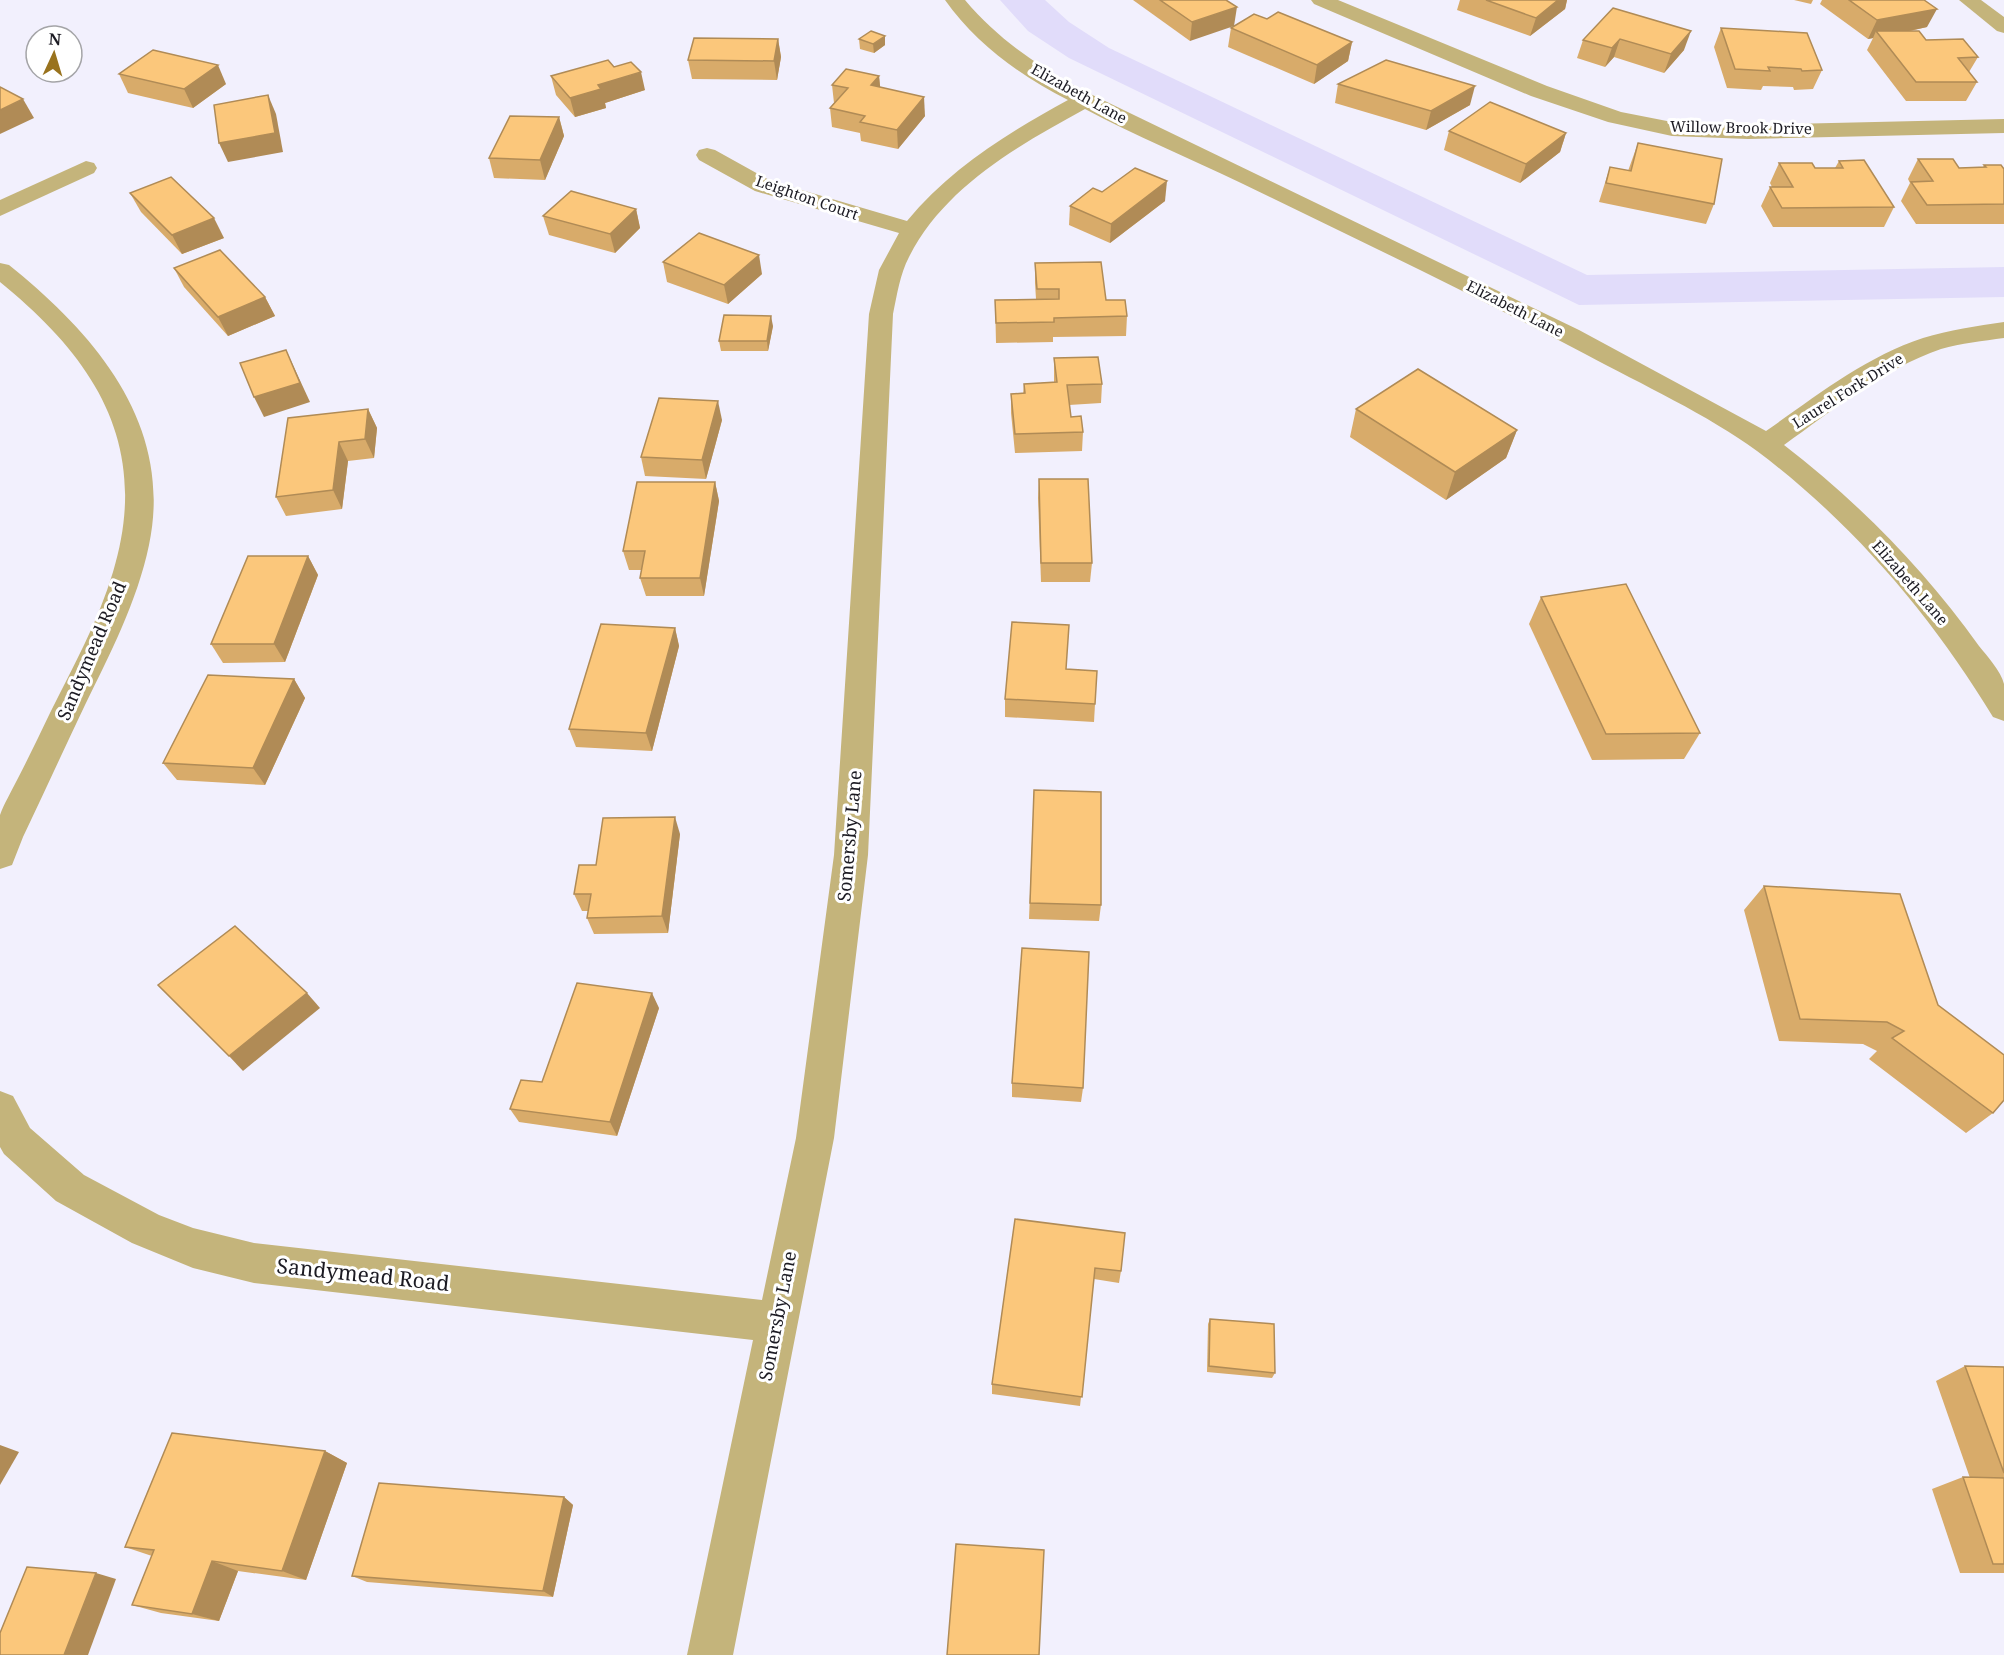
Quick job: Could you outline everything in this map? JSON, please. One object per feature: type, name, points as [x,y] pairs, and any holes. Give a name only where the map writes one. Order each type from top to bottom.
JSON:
[{"type":"street","name":"Elizabeth Lane","points":[[955,0],[975,25],[1006,52],[1085,100],[1498,300],[1637,371],[1766,444],[1826,492],[1902,570],[1965,649],[2004,709]]},
{"type":"street","name":"Willow Brook Drive","points":[[1321,0],[1539,91],[1616,117],[1672,129],[1748,132],[2004,126]]},
{"type":"street","points":[[1970,0],[2004,27]]},
{"type":"street","name":"Somersby Lane","points":[[710,1655],[815,1138],[851,855],[881,314],[888,282],[896,257],[912,230],[945,194],[988,159],[1035,127],[1085,100]]},
{"type":"street","name":"Leighton Court","points":[[707,155],[763,186],[912,230]]},
{"type":"street","points":[[0,208],[86,168]]},
{"type":"street","name":"Sandymead Road","points":[[0,270],[32,294],[62,322],[99,368],[114,392],[133,439],[140,488],[130,559],[117,602],[6,837],[0,855]]},
{"type":"street","name":"Laurel Fork Drive","points":[[1766,444],[1895,360],[1924,347],[1963,336],[2004,330]]},
{"type":"street","name":"Sandymead Road","points":[[6,1134],[70,1188],[146,1229],[193,1248],[254,1263],[777,1322]]},
{"type":"shaded area","points":[[1000,0],[1045,0],[1069,22],[1109,48],[1587,275],[2004,267],[2004,297],[1579,305],[1069,58],[1028,31]]},
{"type":"building","points":[[1160,0],[1226,0],[1237,7],[1192,22]]},
{"type":"building","points":[[1486,0],[1558,0],[1536,18]]},
{"type":"building","points":[[1849,0],[1924,0],[1937,9],[1877,20]]},
{"type":"building","points":[[1613,8],[1691,31],[1671,54],[1620,39],[1612,48],[1583,40]]},
{"type":"building","points":[[1278,12],[1352,42],[1317,65],[1231,28],[1254,14],[1267,19]]},
{"type":"building","points":[[1721,28],[1807,33],[1822,70],[1802,71],[1801,69],[1768,67],[1770,71],[1735,69]]},
{"type":"building","points":[[871,31],[885,36],[873,44],[859,39]]},
{"type":"building","points":[[1876,31],[1919,31],[1926,40],[1963,39],[1978,57],[1958,58],[1977,82],[1916,82]]},
{"type":"building","points":[[694,38],[778,39],[774,61],[688,60]]},
{"type":"building","points":[[153,50],[218,65],[184,89],[119,74]]},
{"type":"building","points":[[608,60],[614,67],[631,62],[641,72],[598,85],[601,89],[570,98],[551,76]]},
{"type":"building","points":[[1386,60],[1475,86],[1431,111],[1338,84]]},
{"type":"building","points":[[846,69],[879,76],[871,85],[924,97],[897,130],[860,122],[865,116],[830,108],[848,88],[832,85]]},
{"type":"building","points":[[0,87],[23,99],[0,110]]},
{"type":"building","points":[[268,95],[275,133],[219,143],[214,105]]},
{"type":"building","points":[[1490,102],[1566,133],[1526,164],[1449,131]]},
{"type":"building","points":[[510,116],[559,117],[540,160],[489,158]]},
{"type":"building","points":[[1638,143],[1722,159],[1714,204],[1606,183],[1610,167],[1631,171]]},
{"type":"building","points":[[1918,159],[1953,159],[1959,168],[2001,165],[2004,169],[2004,204],[1927,205],[1911,182],[1933,181]]},
{"type":"building","points":[[1864,160],[1894,207],[1782,208],[1770,187],[1793,187],[1779,163],[1812,163],[1815,168],[1843,168],[1839,161]]},
{"type":"building","points":[[1135,168],[1167,181],[1111,224],[1070,206],[1093,188],[1102,192]]},
{"type":"building","points":[[171,177],[214,218],[172,235],[130,193]]},
{"type":"building","points":[[571,191],[636,209],[610,234],[543,216]]},
{"type":"building","points":[[699,233],[759,255],[724,285],[663,262]]},
{"type":"building","points":[[220,250],[265,297],[218,317],[174,268]]},
{"type":"building","points":[[1101,262],[1106,300],[1125,300],[1127,316],[1054,318],[1054,322],[996,323],[995,300],[1059,299],[1059,289],[1037,289],[1035,263]]},
{"type":"building","points":[[724,315],[771,316],[767,341],[719,341]]},
{"type":"building","points":[[286,350],[300,383],[254,397],[240,363]]},
{"type":"building","points":[[1098,357],[1102,384],[1067,385],[1071,417],[1081,416],[1083,432],[1015,434],[1011,394],[1025,393],[1024,384],[1057,382],[1054,358]]},
{"type":"building","points":[[1418,369],[1517,430],[1455,472],[1356,409]]},
{"type":"building","points":[[659,398],[718,401],[702,460],[641,457]]},
{"type":"building","points":[[368,409],[365,439],[339,442],[333,490],[276,497],[288,418]]},
{"type":"building","points":[[1039,479],[1088,479],[1092,563],[1041,563]]},
{"type":"building","points":[[637,482],[715,482],[700,578],[640,578],[645,551],[623,551]]},
{"type":"building","points":[[248,556],[308,556],[274,644],[211,644]]},
{"type":"building","points":[[1626,584],[1700,733],[1606,734],[1541,597]]},
{"type":"building","points":[[1012,622],[1069,625],[1066,669],[1097,671],[1095,704],[1005,699]]},
{"type":"building","points":[[601,624],[675,628],[646,733],[569,729]]},
{"type":"building","points":[[208,675],[294,679],[253,768],[163,763]]},
{"type":"building","points":[[1034,790],[1101,792],[1101,905],[1030,903]]},
{"type":"building","points":[[675,817],[662,916],[587,918],[591,894],[574,894],[579,865],[596,865],[603,818]]},
{"type":"building","points":[[1764,886],[1900,894],[1938,1005],[2004,1055],[2004,1100],[1993,1113],[1892,1038],[1904,1031],[1887,1022],[1800,1019]]},
{"type":"building","points":[[235,926],[307,993],[229,1056],[158,985]]},
{"type":"building","points":[[1022,948],[1089,952],[1083,1088],[1012,1083]]},
{"type":"building","points":[[577,983],[652,993],[610,1122],[510,1109],[521,1080],[542,1082]]},
{"type":"building","points":[[1015,1219],[1125,1233],[1121,1271],[1095,1268],[1082,1397],[992,1384]]},
{"type":"building","points":[[1210,1319],[1274,1324],[1275,1373],[1209,1366]]},
{"type":"building","points":[[1965,1366],[2004,1367],[2004,1473]]},
{"type":"building","points":[[172,1433],[325,1451],[282,1571],[212,1561],[192,1614],[132,1605],[154,1550],[125,1547]]},
{"type":"building","points":[[1963,1477],[2004,1478],[2004,1564],[1993,1564]]},
{"type":"building","points":[[379,1483],[564,1497],[543,1591],[352,1576]]},
{"type":"building","points":[[956,1544],[1044,1550],[1039,1655],[947,1655]]},
{"type":"building","points":[[27,1567],[96,1573],[64,1655],[0,1655],[0,1633]]}]
